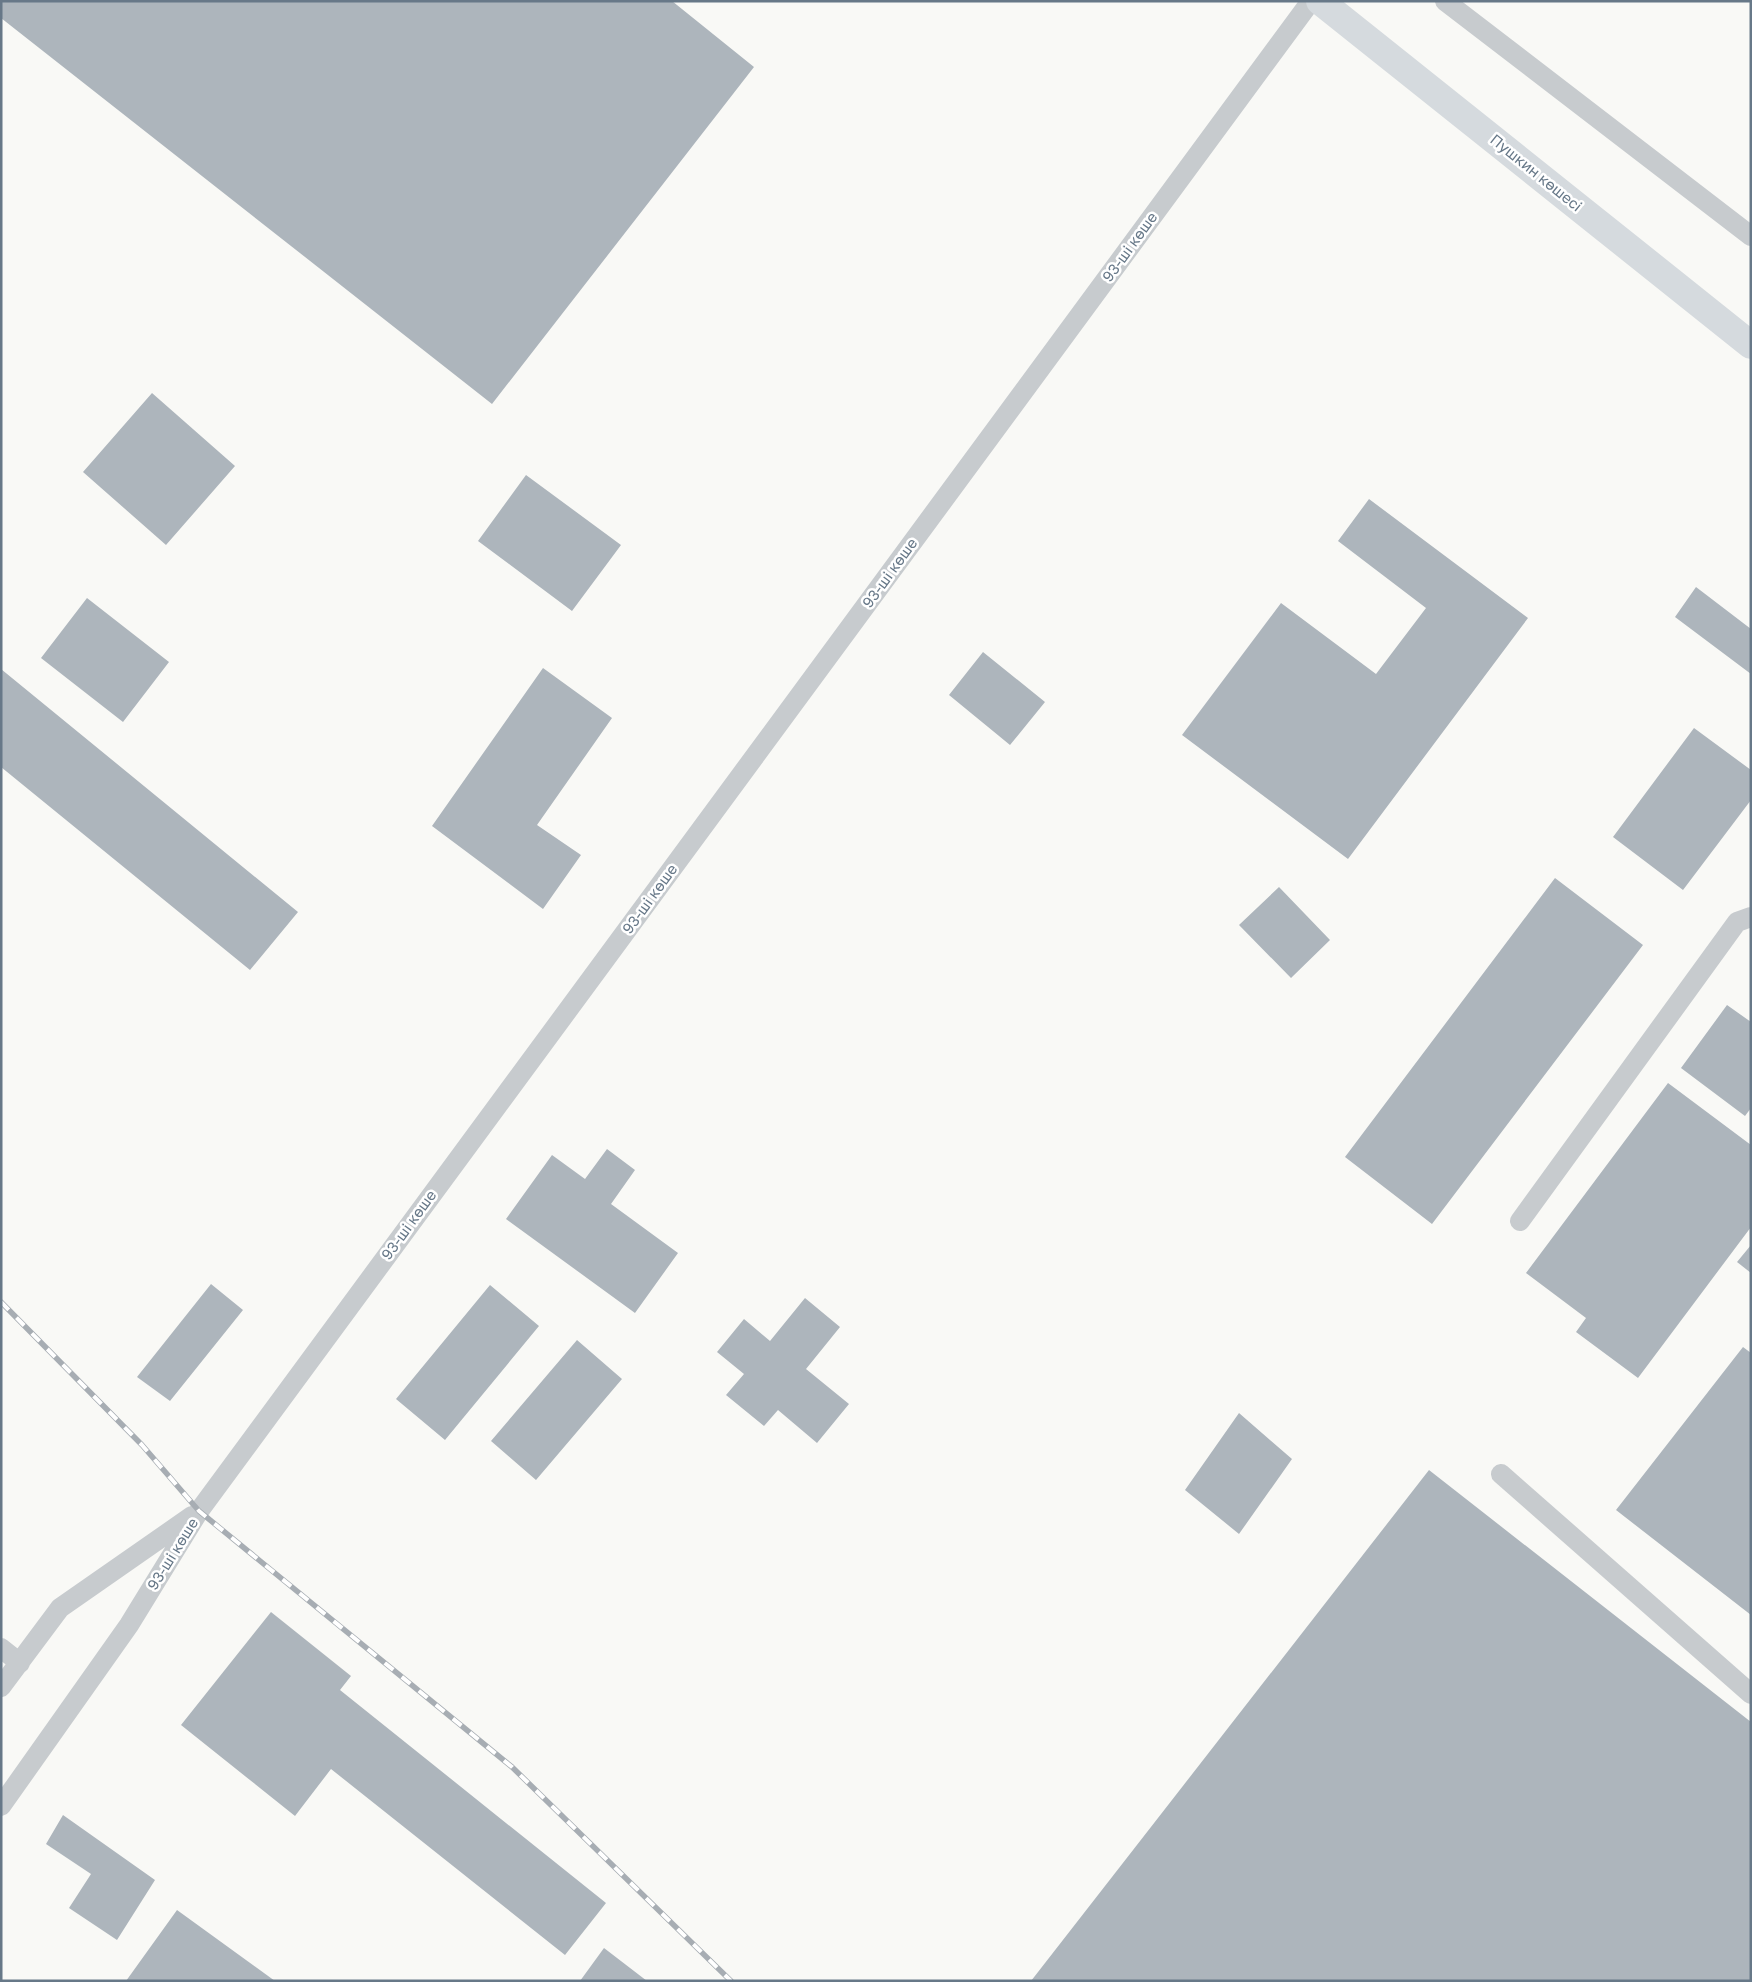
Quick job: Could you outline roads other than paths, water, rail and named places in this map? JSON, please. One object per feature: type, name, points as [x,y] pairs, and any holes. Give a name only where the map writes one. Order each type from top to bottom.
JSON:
[{"type":"main road","name":"Пушкин көшесі","points":[[1320,1],[1751,345]]},
{"type":"lane","name":"93-ші көше","points":[[1,1806],[129,1625],[199,1511],[1311,1]]},
{"type":"lane","points":[[1445,1],[1751,236]]},
{"type":"lane","points":[[1520,1221],[1737,922],[1751,917]]},
{"type":"lane","points":[[1501,1474],[1751,1694]]},
{"type":"lane","points":[[1,1687],[60,1608],[199,1511]]},
{"type":"lane","points":[[1,1648],[20,1663]]},
{"type":"railway","points":[[1,1302],[142,1445],[199,1511],[512,1767],[731,1981]]}]
